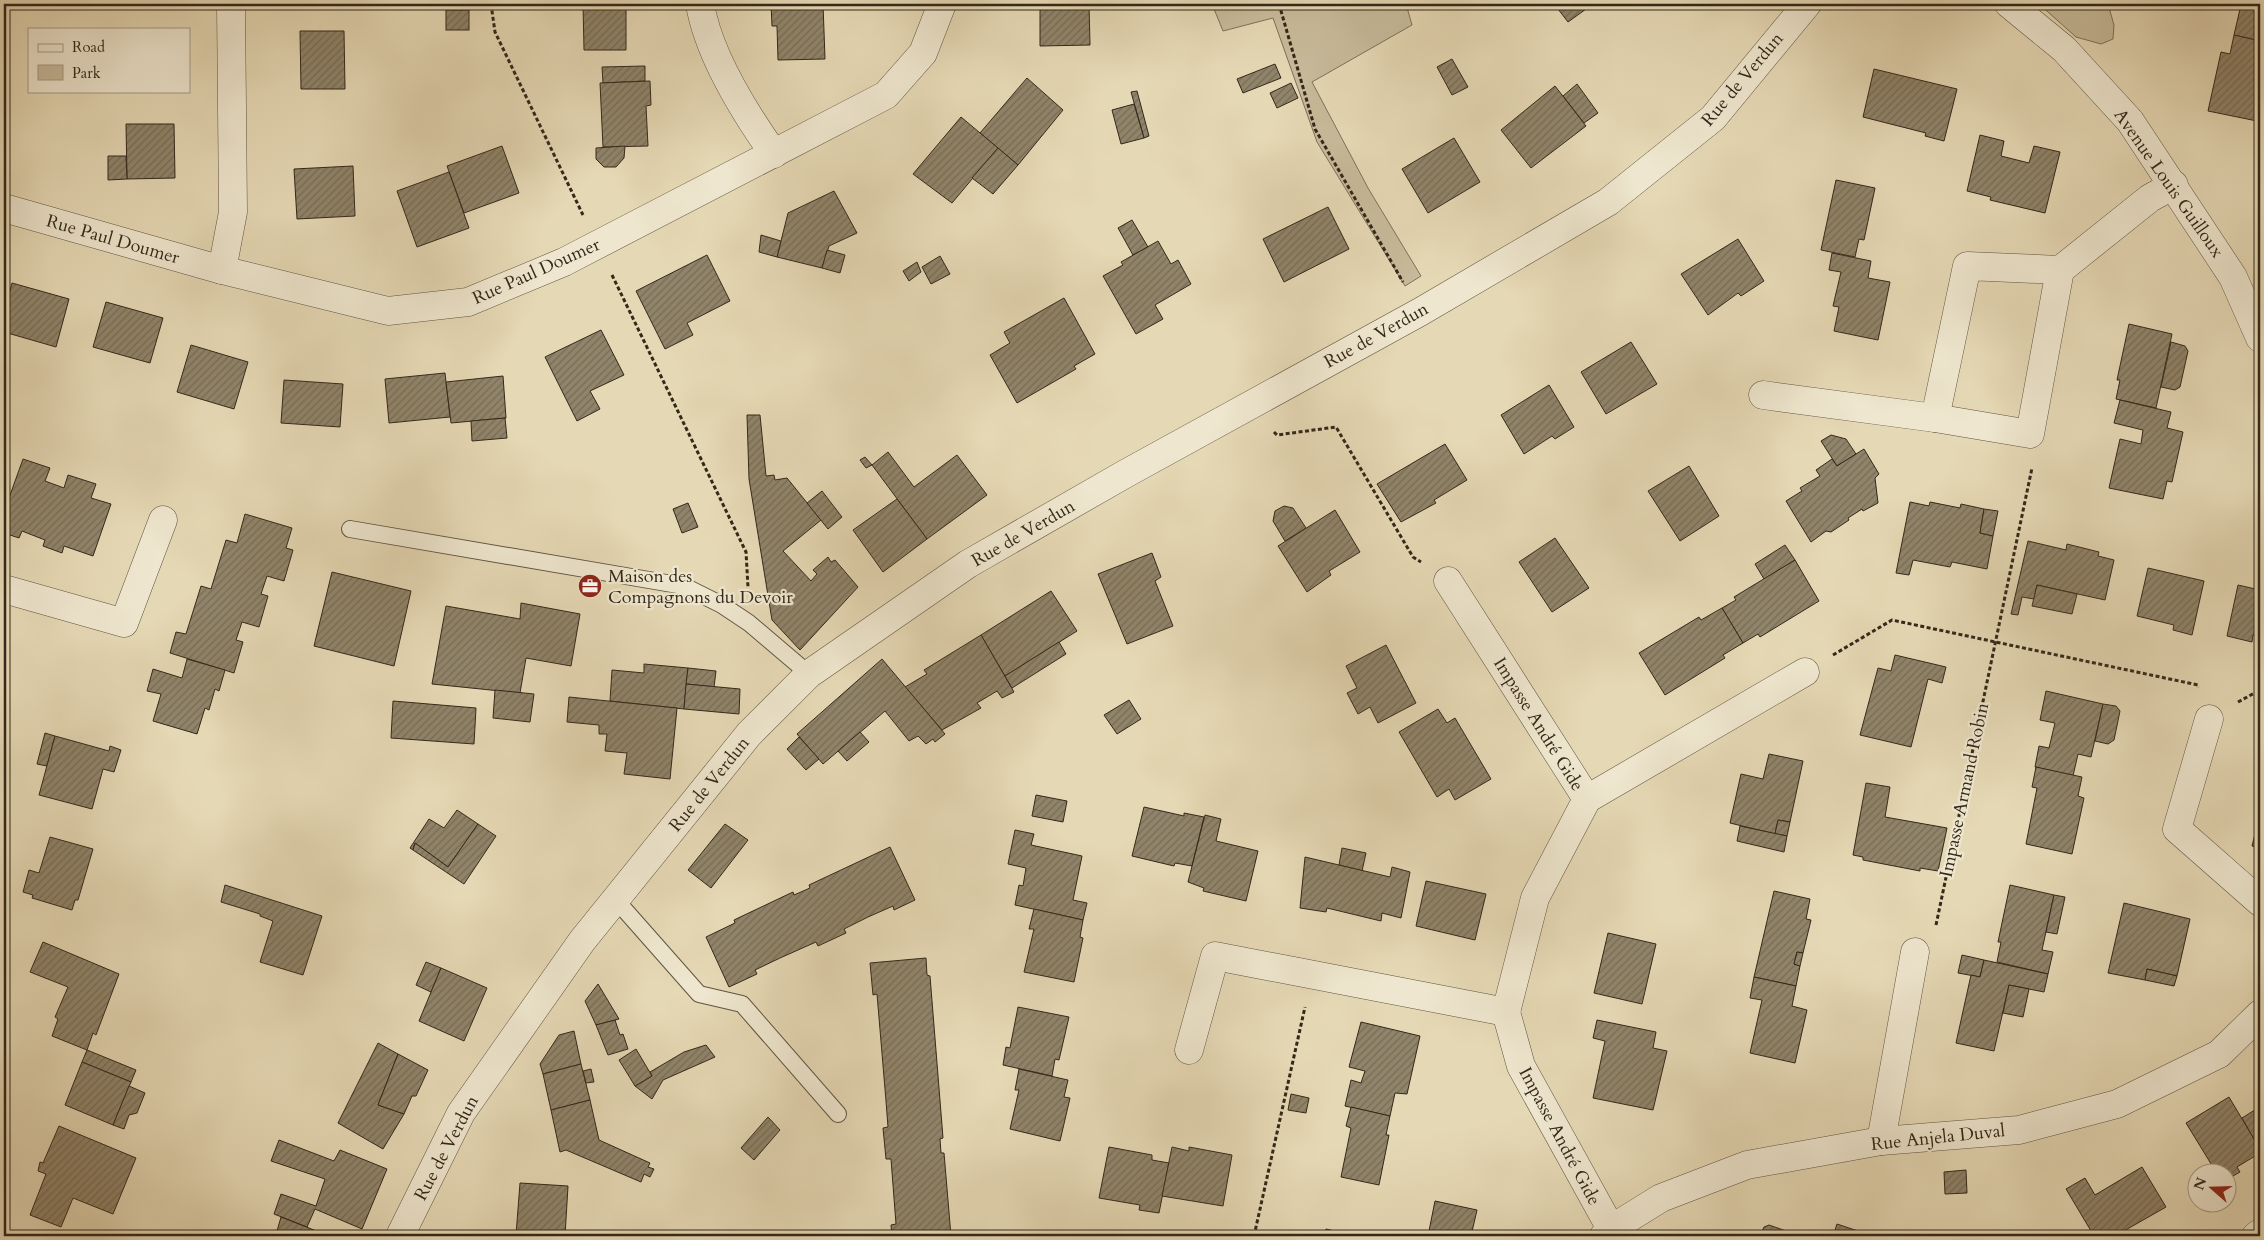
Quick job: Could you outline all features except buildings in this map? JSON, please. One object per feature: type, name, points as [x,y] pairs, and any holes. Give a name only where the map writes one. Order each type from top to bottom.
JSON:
[{"type":"street","points":[[222,270],[233,212],[231,4]]},
{"type":"street","points":[[700,4],[704,26],[746,114],[774,154]]},
{"type":"street","name":"Rue Paul Doumer","points":[[4,208],[222,270],[388,311],[468,302],[564,262],[886,95],[923,53],[942,4]]},
{"type":"street","name":"Rue de Verdun","points":[[400,1236],[461,1113],[582,941],[750,734],[810,674],[968,564],[1246,406],[1420,312],[1608,202],[1713,118],[1807,4]]},
{"type":"street","name":"Avenue Louis Guilloux","points":[[2009,4],[2064,49],[2130,121],[2233,277],[2260,338]]},
{"type":"street","points":[[1763,395],[1935,418],[2030,434],[2060,270],[2150,198],[2174,185]]},
{"type":"street","points":[[1935,418],[1967,266],[2060,270]]},
{"type":"street","points":[[4,589],[124,623],[163,520]]},
{"type":"street","name":"Impasse André Gide","points":[[1448,581],[1587,799],[1535,898],[1506,1012],[1521,1066],[1610,1234]]},
{"type":"street","points":[[1587,799],[1805,672]]},
{"type":"street","points":[[2209,719],[2177,829],[2260,902]]},
{"type":"street","points":[[1881,1141],[1915,952]]},
{"type":"street","points":[[1188,1050],[1215,956],[1506,1012]]},
{"type":"street","name":"Rue Anjela Duval","points":[[1610,1234],[1661,1198],[1747,1164],[1881,1141],[2019,1130],[2117,1104],[2219,1054],[2260,1014]]},
{"type":"street","points":[[2256,1236],[2260,1233]]},
{"type":"lane","points":[[350,529],[684,586],[722,605],[749,623],[810,674]]},
{"type":"lane","points":[[616,900],[699,994],[742,1004],[838,1114]]},
{"type":"path","points":[[491,4],[495,32],[746,552],[749,623]]},
{"type":"path","points":[[1279,4],[1315,130],[1420,312]]},
{"type":"path","points":[[1246,406],[1277,434],[1336,427],[1413,557],[1448,581]]},
{"type":"path","name":"Impasse Armand Robin","points":[[1915,952],[1935,931],[2035,452],[2030,434]]},
{"type":"path","points":[[1805,672],[1892,620],[2198,685],[2209,719]]},
{"type":"path","points":[[1254,1236],[1312,975]]},
{"type":"green space","points":[[1212,4],[1406,4],[1412,25],[1312,82],[1368,188],[1421,276],[1405,286],[1317,142],[1273,18],[1223,31]]},
{"type":"green space","points":[[2039,4],[2108,4],[2114,25],[2113,39],[2101,44],[2076,37]]},
{"type":"place","name":"Maison des Compagnons du Devoir","points":[[590,586]]}]
